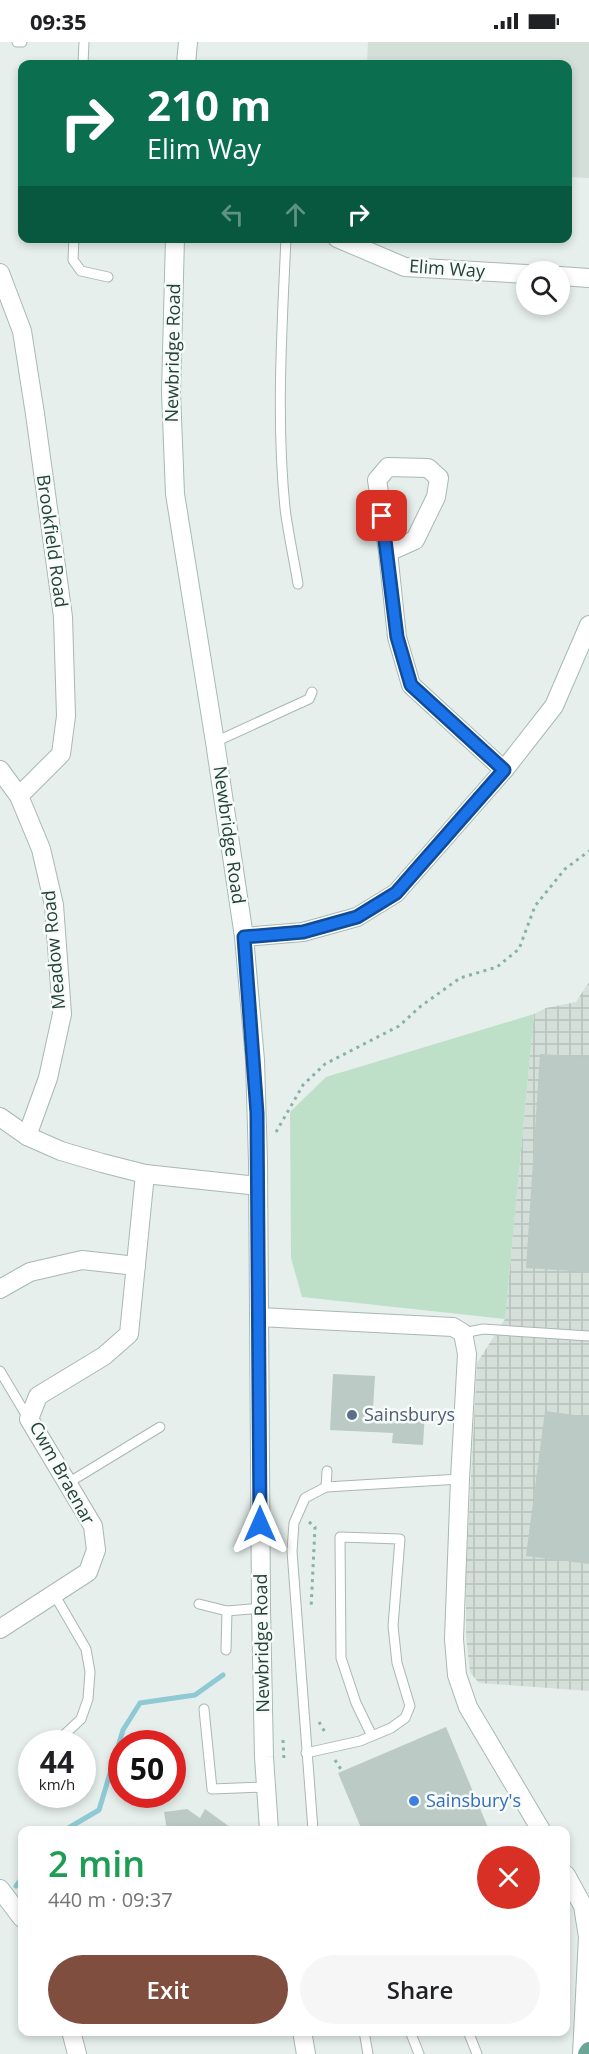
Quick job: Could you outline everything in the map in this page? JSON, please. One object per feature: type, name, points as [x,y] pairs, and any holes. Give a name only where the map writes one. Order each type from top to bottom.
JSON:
[{"type":"street","points":[[186,60],[188,42]]},
{"type":"street","name":"Newbridge Road","points":[[175,243],[171,392],[175,494],[244,937],[255,1060],[261,1608],[269,1826]]},
{"type":"street","name":"Elim Way","points":[[349,243],[405,267],[516,273]]},
{"type":"street","name":"Brookfield Road","points":[[0,273],[22,331],[63,617],[66,705],[61,754],[19,796]]},
{"type":"street","points":[[570,277],[589,278]]},
{"type":"street","points":[[388,552],[415,540],[432,506],[436,497],[438,478],[428,468],[388,467],[377,480],[388,552],[397,637],[411,685],[504,770]]},
{"type":"street","points":[[244,937],[303,932],[357,917],[396,893],[504,770],[554,706],[589,625]]},
{"type":"street","name":"Meadow Road","points":[[0,770],[19,796],[41,849],[54,905],[62,1014],[48,1078],[27,1136]]},
{"type":"street","points":[[0,1117],[27,1136],[61,1151],[146,1174],[258,1186]]},
{"type":"street","name":"Cwm Braenar","points":[[0,1629],[88,1572],[96,1550],[93,1526],[29,1419],[38,1396],[104,1356],[129,1334],[146,1174]]},
{"type":"street","points":[[0,1289],[30,1272],[82,1260],[136,1266]]},
{"type":"street","points":[[259,1317],[453,1328],[464,1333],[467,1354],[454,1639],[457,1675],[468,1707],[539,1826]]},
{"type":"street","points":[[570,1882],[583,1906],[588,1937],[582,2054]]},
{"type":"street","points":[[0,1889],[18,1913]]},
{"type":"street","points":[[72,2036],[77,2054]]},
{"type":"street","points":[[303,2036],[306,2054]]},
{"type":"lane","points":[[17,42],[22,42]]},
{"type":"lane","points":[[83,60],[84,42]]},
{"type":"lane","points":[[74,243],[73,260],[81,271],[108,277]]},
{"type":"lane","points":[[286,243],[280,387],[283,479],[285,509],[298,584]]},
{"type":"lane","points":[[215,742],[309,699],[312,692]]},
{"type":"lane","points":[[464,1333],[483,1329],[589,1336]]},
{"type":"lane","points":[[0,1371],[29,1419]]},
{"type":"lane","points":[[68,1483],[160,1427]]},
{"type":"lane","points":[[326,1487],[327,1471]]},
{"type":"lane","points":[[313,1826],[292,1551],[294,1522],[305,1498],[326,1487],[460,1479]]},
{"type":"lane","points":[[306,1753],[360,1741],[392,1728],[405,1718],[410,1706],[397,1663],[393,1626],[400,1539],[340,1537],[341,1658],[356,1703],[372,1736]]},
{"type":"lane","points":[[54,1594],[86,1649],[90,1672],[88,1699],[81,1719],[69,1730]]},
{"type":"lane","points":[[199,1604],[227,1611],[261,1608]]},
{"type":"lane","points":[[226,1650],[227,1611]]},
{"type":"lane","points":[[204,1709],[212,1789],[266,1787]]},
{"type":"lane","points":[[364,2036],[368,2054]]},
{"type":"lane","points":[[412,2036],[419,2054]]},
{"type":"lane","points":[[470,2036],[477,2054]]},
{"type":"path","points":[[283,1120],[303,1085],[325,1064],[399,1026],[421,1006],[460,978],[497,967],[519,949],[535,906],[565,868],[589,851]]},
{"type":"path","points":[[299,1512],[315,1527],[311,1609]]},
{"type":"path","points":[[315,1715],[325,1731],[328,1748],[342,1771]]},
{"type":"shaded area","points":[[368,42],[589,42],[589,178],[572,177],[572,60],[367,60]]},
{"type":"shaded area","points":[[589,982],[589,1691],[479,1683],[470,1672],[466,1637],[466,1573],[477,1363],[505,1319],[534,1014],[546,1008],[576,1002]]},
{"type":"green space","points":[[534,1014],[505,1319],[302,1297],[291,1258],[290,1112],[326,1077]]},
{"type":"building","points":[[540,1054],[589,1057],[589,1272],[526,1268]]},
{"type":"building","name":"Sainsburys","points":[[333,1374],[375,1376],[373,1409],[425,1412],[423,1445],[392,1443],[393,1433],[330,1430]]},
{"type":"building","points":[[545,1411],[589,1417],[589,1564],[526,1556]]},
{"type":"building","name":"Sainsbury's","points":[[446,1727],[487,1826],[360,1826],[338,1773]]},
{"type":"building","points":[[187,1809],[200,1818],[205,1809],[228,1826],[166,1826],[164,1812]]},
{"type":"waterway","points":[[72,1826],[99,1810],[123,1730],[140,1703],[195,1695],[223,1675]]},
{"type":"place","name":"Sainsburys","points":[[352,1415]]},
{"type":"place","name":"Sainsbury's","points":[[414,1801]]},
{"type":"route","points":[[260,1524],[257,1113],[255,1060],[244,937],[303,932],[357,917],[396,893],[504,770],[411,685],[397,637],[382,516]]}]
